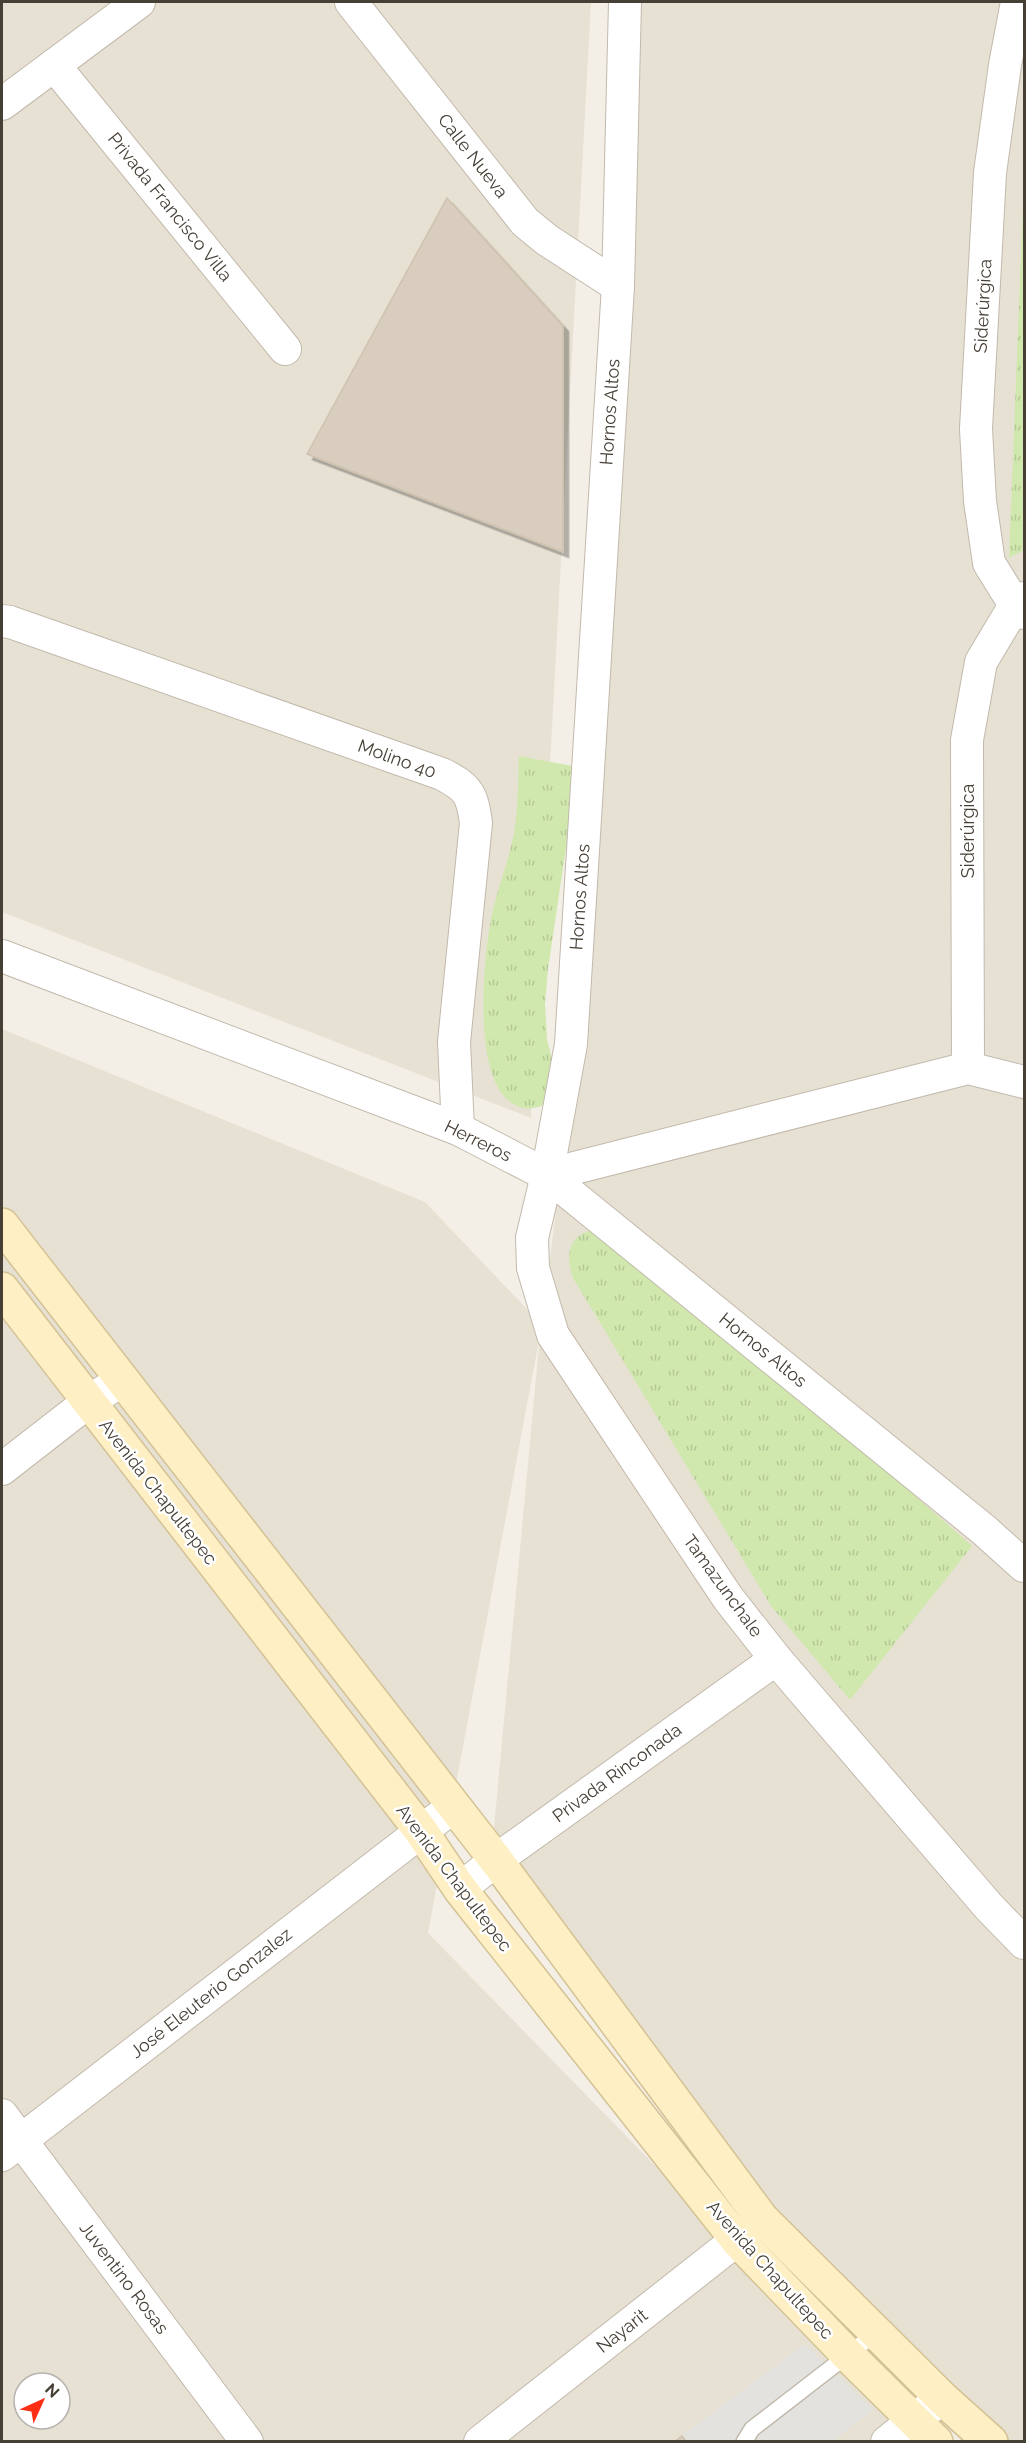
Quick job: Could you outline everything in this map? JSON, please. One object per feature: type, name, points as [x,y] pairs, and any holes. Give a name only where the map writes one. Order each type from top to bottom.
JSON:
[{"type":"main road","points":[[2,1225],[496,1860],[762,2219],[942,2398],[992,2442]]},
{"type":"main road","name":"Avenida Chapultepec","points":[[2,1289],[421,1831],[460,1889],[738,2241],[925,2432]]},
{"type":"street","points":[[2,104],[140,2]]},
{"type":"street","name":"Calle Nueva","points":[[351,2],[525,222],[547,240],[618,286]]},
{"type":"street","name":"Hornos Altos","points":[[625,2],[618,286],[571,1044],[547,1175],[975,1523],[1024,1566]]},
{"type":"street","name":"Siderúrgica","points":[[968,1068],[967,740],[981,662],[1021,605],[989,563],[980,501],[976,429],[990,173],[1005,65],[1017,2]]},
{"type":"street","name":"Privada Francisco Villa","points":[[54,65],[285,349]]},
{"type":"street","name":"Molino 40","points":[[2,621],[55,637],[442,774],[459,783],[472,799],[476,823],[454,1042],[458,1129]]},
{"type":"street","name":"Herreros","points":[[2,956],[458,1129],[547,1175]]},
{"type":"street","points":[[547,1175],[968,1068],[1024,1082]]},
{"type":"street","name":"Tamazunchale","points":[[547,1175],[532,1238],[533,1268],[553,1335],[728,1598],[776,1659],[989,1907],[1024,1943]]},
{"type":"street","points":[[2,1469],[88,1402],[122,1380]]},
{"type":"street","name":"Privada Rinconada","points":[[460,1889],[496,1860],[776,1659]]},
{"type":"street","name":"José Eleuterio Gonzalez","points":[[11,2148],[454,1806]]},
{"type":"street","name":"Juventino Rosas","points":[[2,2115],[11,2148],[247,2442]]},
{"type":"street","name":"Nayarit","points":[[480,2442],[738,2241],[762,2219]]},
{"type":"street","points":[[887,2442],[925,2432],[942,2398]]},
{"type":"lane","points":[[744,2442],[752,2429],[876,2333]]},
{"type":"shaded area","points":[[2,2],[591,2],[531,1118],[2,912]]},
{"type":"shaded area","points":[[637,2],[1024,2],[1024,2441],[962,2441],[813,2309],[493,1838],[540,1335],[428,1933],[924,2441],[2,2441],[2,1029],[425,1202],[542,1325],[596,880]]},
{"type":"shaded area","points":[[805,2344],[873,2410],[833,2441],[687,2442],[682,2436]]},
{"type":"green space","points":[[1024,178],[1024,550],[1009,558]]},
{"type":"green space","points":[[519,756],[578,767],[548,969],[545,1004],[547,1039],[556,1075],[551,1100],[536,1108],[514,1105],[498,1087],[490,1066],[485,1042],[485,961],[493,908],[514,834]]},
{"type":"green space","points":[[593,1230],[630,1245],[972,1546],[850,1700],[771,1606],[573,1278],[569,1262],[571,1248],[578,1237]]},
{"type":"building","points":[[447,198],[563,326],[563,552],[307,454]]},
{"type":"building","points":[[682,2436],[687,2442],[674,2442]]}]
